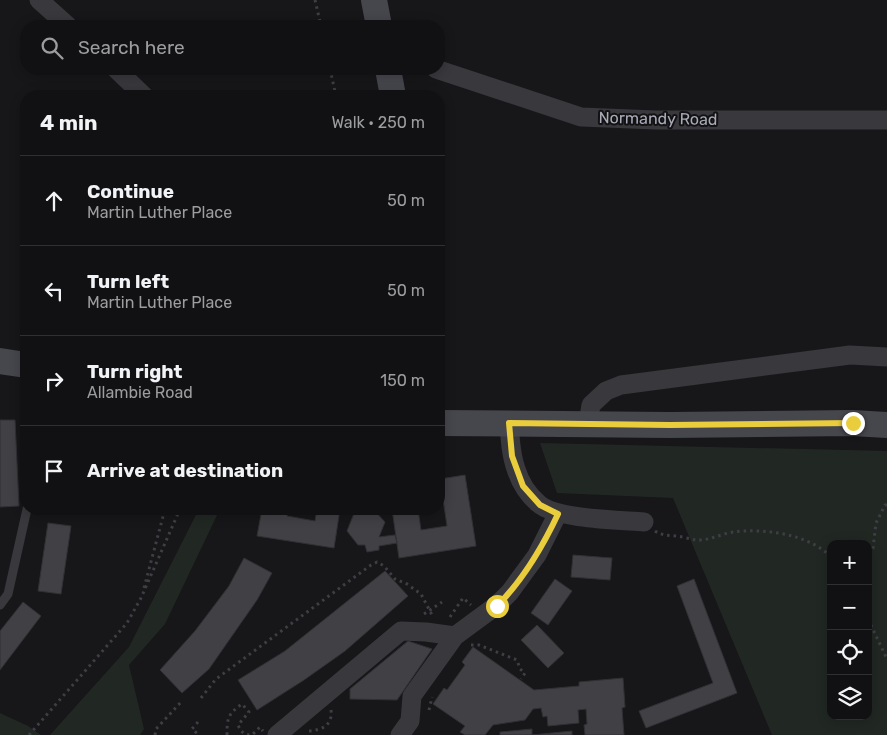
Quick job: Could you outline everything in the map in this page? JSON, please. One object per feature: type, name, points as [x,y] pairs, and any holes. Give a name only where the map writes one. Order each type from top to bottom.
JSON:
[{"type":"main road","points":[[374,0],[379,20]]},
{"type":"main road","points":[[389,75],[392,90]]},
{"type":"main road","points":[[0,361],[20,364]]},
{"type":"main road","points":[[445,423],[670,425],[853,423],[887,425]]},
{"type":"street","points":[[39,0],[61,20]]},
{"type":"street","name":"Normandy Road","points":[[445,72],[581,117],[656,120],[887,120]]},
{"type":"street","points":[[122,75],[138,90]]},
{"type":"street","points":[[588,423],[590,405],[606,391],[621,385],[850,355],[887,357]]},
{"type":"street","points":[[509,423],[512,456],[523,486],[540,505],[558,514],[644,522]]},
{"type":"street","points":[[400,735],[410,721],[412,696],[457,634],[483,616],[510,592],[523,576],[537,555],[558,514]]},
{"type":"street","points":[[277,735],[401,631],[457,634]]},
{"type":"lane","points":[[0,605],[8,594],[26,515]]},
{"type":"path","points":[[315,0],[320,20]]},
{"type":"path","points":[[331,75],[335,90]]},
{"type":"path","points":[[872,549],[876,523],[885,505],[887,505]]},
{"type":"path","points":[[141,598],[163,515]]},
{"type":"path","points":[[29,735],[127,623],[141,598],[177,515]]},
{"type":"path","points":[[644,522],[660,535],[697,540],[735,532],[771,533],[799,537],[827,553]]},
{"type":"path","points":[[201,698],[216,679],[377,562],[384,566],[395,579],[407,584],[421,594],[431,614],[437,619]]},
{"type":"path","points":[[483,616],[463,598],[457,634],[517,660],[520,669],[525,673],[521,678]]},
{"type":"path","points":[[872,627],[887,659]]},
{"type":"path","points":[[427,718],[432,695]]},
{"type":"path","points":[[155,735],[156,729],[182,701]]},
{"type":"path","points":[[227,735],[227,721],[232,711],[242,704],[249,712],[238,725],[242,732],[252,735],[260,727],[266,735]]},
{"type":"path","points":[[198,722],[192,729],[199,735]]},
{"type":"shaded area","points":[[540,443],[887,451],[887,735],[772,735],[673,498],[557,493]]},
{"type":"shaded area","points":[[196,515],[217,515],[165,624],[129,665],[144,729],[140,735],[50,735],[129,647]]},
{"type":"shaded area","points":[[0,713],[28,726],[41,735],[0,735]]},
{"type":"building","points":[[0,420],[15,420],[19,506],[0,507]]},
{"type":"building","points":[[465,475],[476,546],[399,558],[393,515],[419,515],[421,530],[447,526],[445,478]]},
{"type":"building","points":[[261,515],[287,515],[315,521],[316,515],[339,515],[334,548],[257,536]]},
{"type":"building","points":[[353,515],[379,515],[385,522],[379,537],[395,535],[397,543],[379,546],[379,550],[367,552],[365,545],[358,545],[347,531]]},
{"type":"building","points":[[48,523],[71,526],[61,594],[38,591]]},
{"type":"building","points":[[573,555],[612,558],[610,580],[571,577]]},
{"type":"building","points":[[244,558],[272,573],[257,600],[209,669],[182,693],[160,670],[195,631],[229,586]]},
{"type":"building","points":[[385,571],[408,596],[345,651],[257,710],[238,680],[285,651]]},
{"type":"building","points":[[555,579],[572,591],[548,625],[531,613]]},
{"type":"building","points":[[694,579],[737,693],[646,728],[639,711],[713,683],[677,586]]},
{"type":"building","points":[[23,602],[41,616],[0,670],[0,631]]},
{"type":"building","points":[[537,625],[564,653],[548,668],[521,640]]},
{"type":"building","points":[[408,641],[432,649],[397,700],[350,699],[350,689]]},
{"type":"building","points":[[473,647],[534,690],[579,686],[579,682],[623,678],[625,707],[622,708],[624,735],[585,735],[584,725],[587,724],[586,709],[578,710],[579,723],[548,726],[547,716],[543,717],[541,708],[533,709],[525,720],[493,725],[485,735],[465,735],[460,732],[465,726],[433,704],[444,688],[447,690],[465,665],[462,662]]},
{"type":"building","points":[[532,729],[532,735],[500,735],[500,732]]},
{"type":"building","points":[[572,731],[572,735],[532,735]]},
{"type":"route","points":[[497,606],[523,576],[537,555],[558,514],[540,505],[523,486],[512,456],[509,423],[670,425],[853,423]]}]
